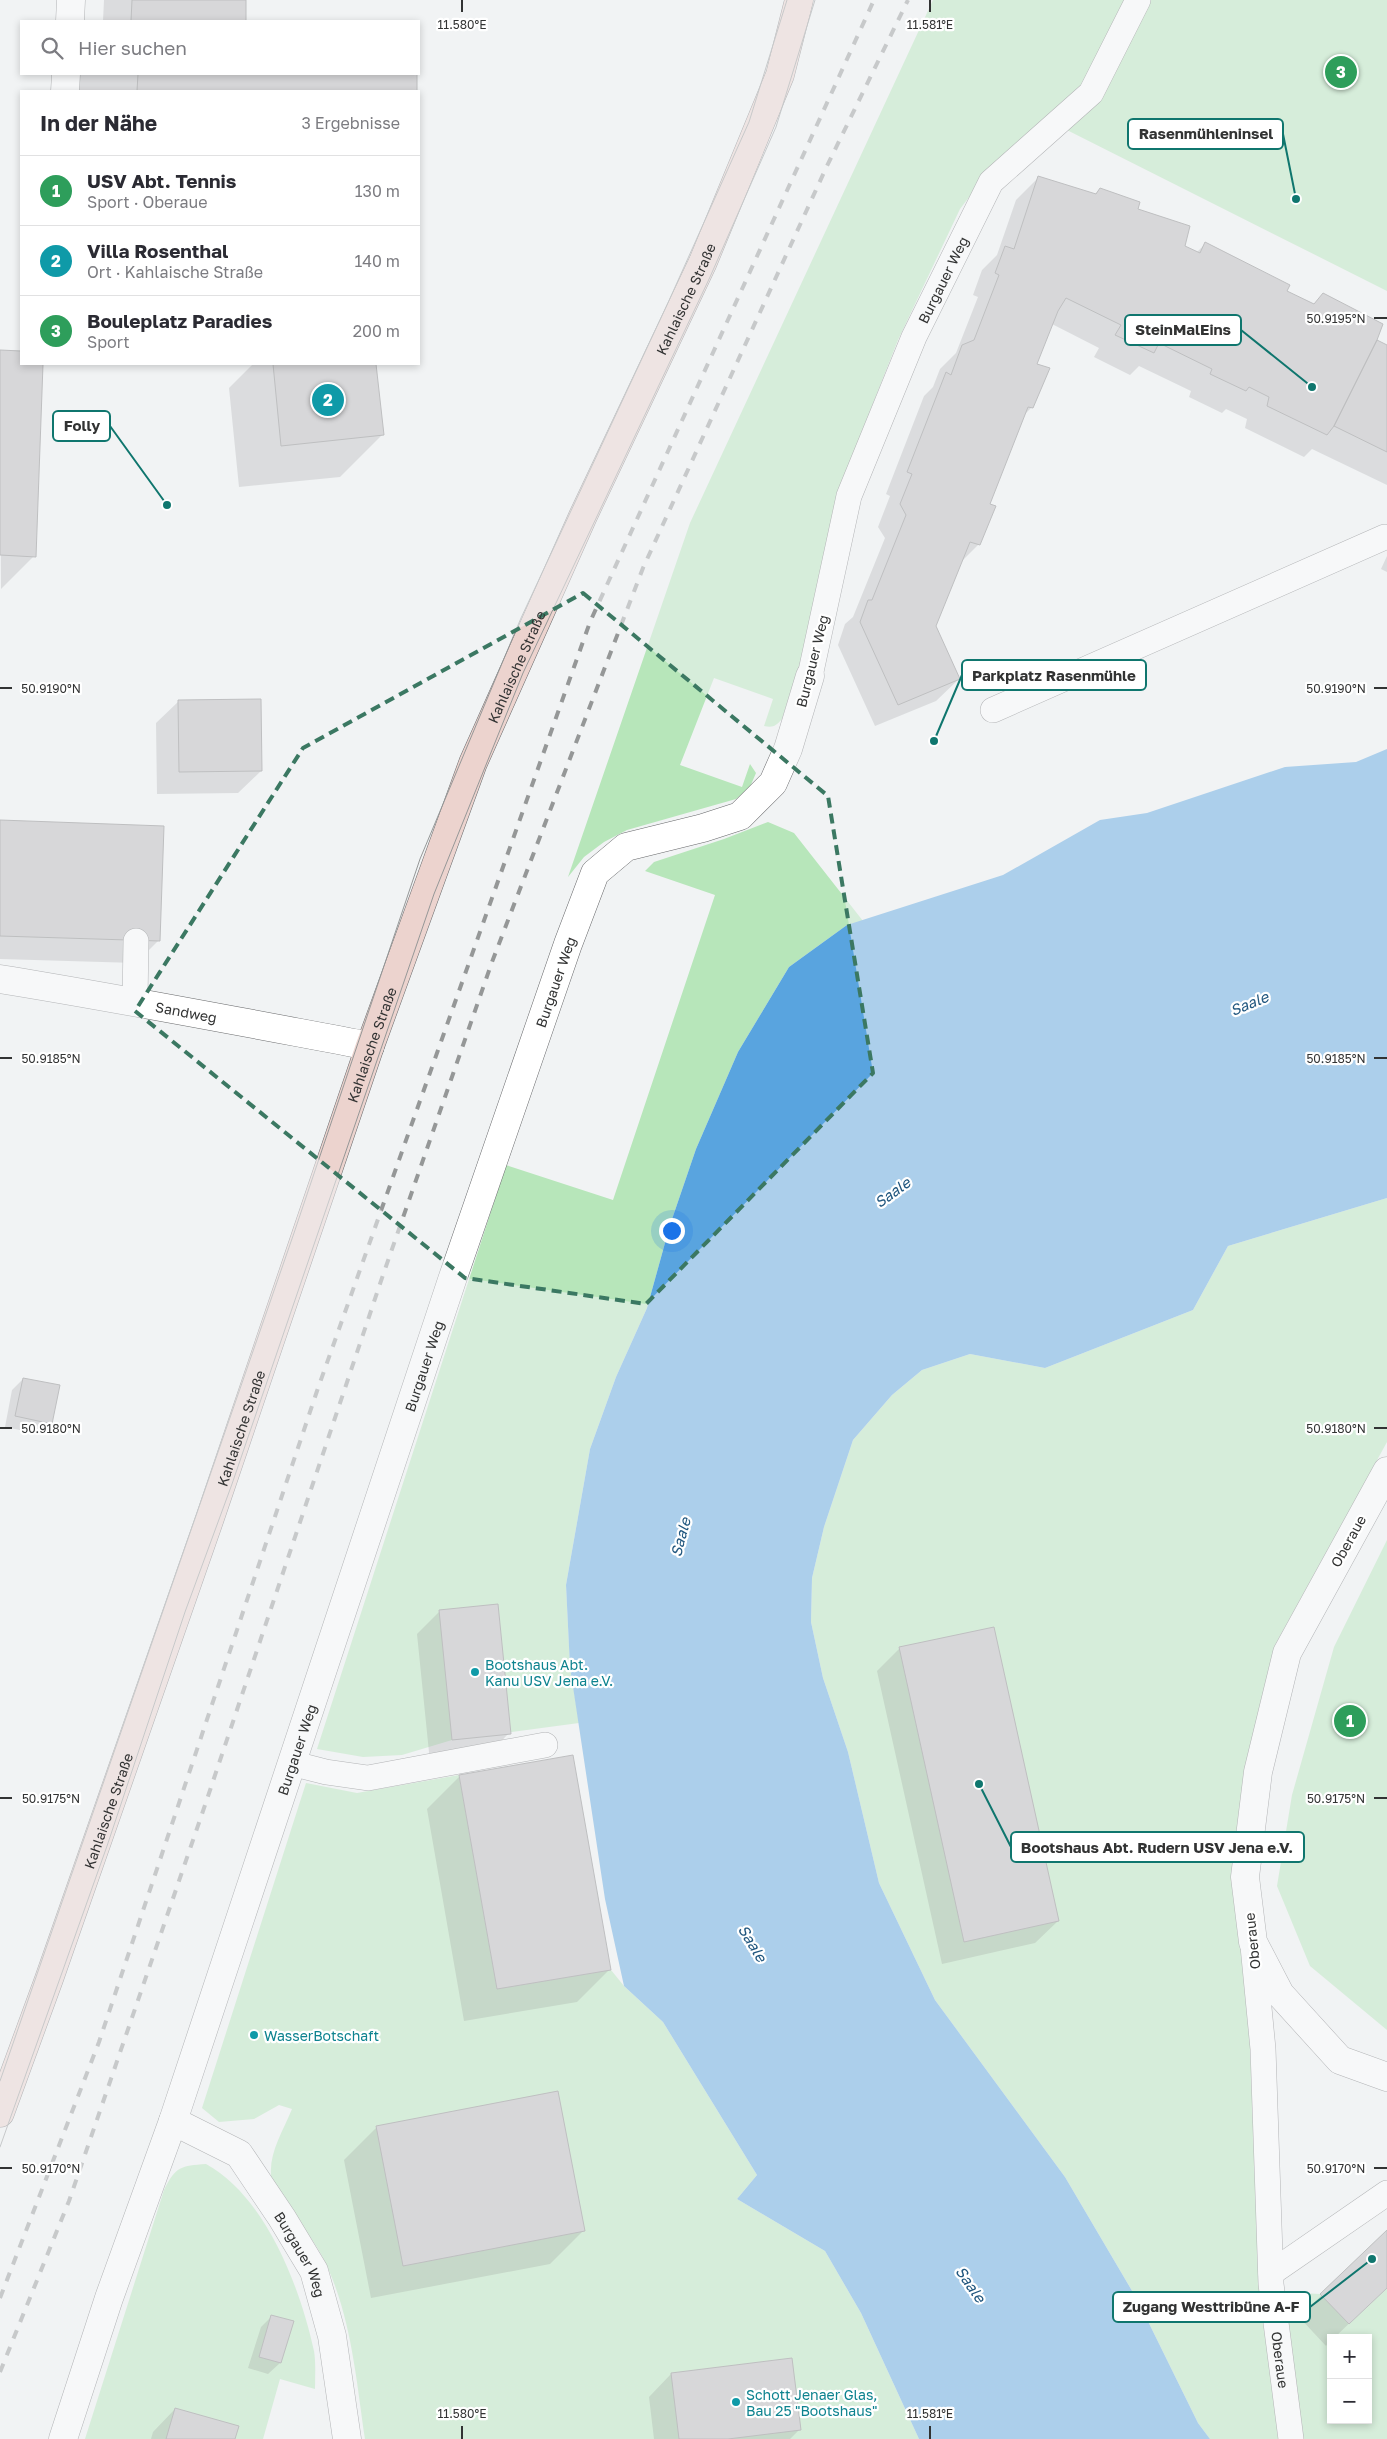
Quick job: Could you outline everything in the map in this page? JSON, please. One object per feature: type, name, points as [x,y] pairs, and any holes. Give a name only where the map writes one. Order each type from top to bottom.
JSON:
[{"type":"main road","name":"Kahlaische Straße","points":[[0,2113],[49,1980],[193,1565],[370,1046],[473,763],[583,516],[703,262],[780,75],[799,0]]},
{"type":"street","points":[[70,20],[71,0]]},
{"type":"street","points":[[65,90],[66,75]]},
{"type":"street","name":"Burgauer Weg","points":[[63,2439],[109,2298],[173,2121],[452,1280],[568,944],[595,873],[626,847],[703,828],[740,816],[773,783],[788,749],[810,676]]},
{"type":"street","name":"Sandweg","points":[[0,979],[135,1001],[370,1046]]},
{"type":"street","name":"Oberaue","points":[[1253,1942],[1245,1877],[1258,1772],[1287,1653],[1387,1471]]},
{"type":"street","points":[[1253,1942],[1280,1994],[1340,2060],[1387,2077]]},
{"type":"street","name":"Burgauer Weg","points":[[173,2121],[239,2154],[314,2271],[332,2336],[347,2439]]},
{"type":"lane","name":"Burgauer Weg","points":[[810,676],[849,496],[914,337],[991,182],[1091,93],[1138,0]]},
{"type":"lane","points":[[993,710],[1385,538]]},
{"type":"lane","points":[[135,1001],[136,941]]},
{"type":"lane","points":[[291,1764],[326,1772],[368,1778],[545,1745]]},
{"type":"lane","name":"Oberaue","points":[[1253,1942],[1263,2049],[1271,2273],[1291,2439]]},
{"type":"lane","points":[[1271,2273],[1387,2193]]},
{"type":"highlighted area","points":[[583,593],[828,796],[873,1073],[646,1304],[465,1278],[135,1011],[303,748]]},
{"type":"green space","points":[[933,0],[1387,0],[1387,291],[1047,120],[992,167],[960,209],[898,340],[838,492],[806,644],[782,719],[774,726],[764,726],[773,699],[714,678],[680,765],[742,787],[750,764],[756,773],[750,787],[736,799],[627,830],[604,842],[584,857],[568,877],[690,523]]},
{"type":"green space","points":[[768,822],[794,833],[863,921],[847,925],[789,967],[738,1052],[696,1149],[670,1225],[647,1308],[616,1377],[590,1449],[566,1585],[570,1666],[579,1723],[452,1740],[402,1755],[363,1757],[317,1749],[506,1165],[613,1200],[715,895],[645,871],[654,862]]},
{"type":"green space","points":[[1387,1198],[1387,1442],[1275,1645],[1245,1766],[1250,2044],[1259,2279],[1278,2439],[1210,2439],[1198,2423],[1138,2301],[1065,2177],[935,2000],[879,1883],[848,1752],[823,1678],[811,1622],[812,1578],[824,1527],[853,1440],[892,1395],[922,1370],[970,1354],[1045,1368],[1193,1310],[1228,1246]]},
{"type":"green space","points":[[1387,1540],[1387,2030],[1310,1966],[1277,1886],[1292,1795],[1334,1647]]},
{"type":"green space","points":[[459,1775],[497,1989],[611,1970],[624,1986],[663,2022],[757,2175],[737,2199],[825,2251],[861,2313],[919,2439],[365,2439],[351,2346],[340,2300],[332,2277],[311,2238],[273,2187],[271,2166],[275,2147],[292,2109],[279,2105],[254,2119],[219,2122],[202,2108],[306,1783],[357,1793]]},
{"type":"green space","points":[[206,2164],[227,2179],[246,2198],[263,2221],[277,2246],[300,2299],[308,2326],[315,2356],[315,2389],[280,2379],[263,2439],[85,2439],[164,2190],[172,2176],[180,2169]]},
{"type":"green space","points":[[1387,2230],[1387,2439],[1298,2439],[1282,2292],[1320,2294]]},
{"type":"water","name":"Saale","points":[[1387,749],[1387,1198],[1228,1246],[1193,1310],[1045,1368],[970,1354],[922,1370],[892,1395],[853,1440],[824,1527],[812,1578],[811,1622],[823,1678],[848,1752],[879,1883],[935,2000],[1065,2177],[1138,2301],[1198,2423],[1210,2439],[919,2439],[861,2313],[825,2251],[737,2199],[757,2175],[663,2022],[624,1986],[605,1899],[570,1667],[566,1585],[590,1449],[616,1377],[647,1308],[670,1225],[696,1149],[738,1052],[789,967],[847,925],[1003,875],[1100,820],[1147,813],[1285,767],[1356,762]]},
{"type":"building","points":[[132,0],[246,0],[246,20],[131,20]]},
{"type":"building","points":[[138,75],[417,75],[417,90],[137,90]]},
{"type":"building","points":[[1038,176],[1096,194],[1100,188],[1140,202],[1138,209],[1190,226],[1185,246],[1200,253],[1205,242],[1290,285],[1287,291],[1314,304],[1323,293],[1383,324],[1377,340],[1334,426],[1327,435],[1267,406],[1269,397],[1249,387],[1246,391],[1210,374],[1212,369],[1159,343],[1154,353],[1115,335],[1121,325],[1066,298],[1058,311],[1037,364],[1050,368],[1033,408],[1028,407],[990,504],[996,506],[980,545],[970,542],[936,626],[960,679],[898,705],[860,622],[868,600],[872,600],[906,515],[900,504],[912,474],[907,472],[946,372],[951,375],[962,345],[974,340],[999,275],[995,273],[1005,246],[1014,249]]},
{"type":"building","points":[[1377,340],[1387,345],[1387,452],[1334,426]]},
{"type":"building","points":[[0,350],[20,351],[20,365],[43,365],[36,557],[0,555]]},
{"type":"building","points":[[273,365],[376,365],[384,435],[281,446]]},
{"type":"building","points":[[261,699],[262,771],[179,772],[178,700]]},
{"type":"building","points":[[0,820],[164,826],[160,941],[0,936]]},
{"type":"building","points":[[23,1378],[60,1385],[52,1424],[15,1416]]},
{"type":"building","name":"Bootshaus Abt. Kanu USV Jena e.V.","points":[[498,1604],[511,1734],[452,1740],[439,1610]]},
{"type":"building","points":[[994,1627],[1059,1921],[964,1942],[899,1647]]},
{"type":"building","points":[[573,1755],[611,1970],[497,1989],[459,1775]]},
{"type":"building","points":[[558,2091],[585,2231],[403,2266],[376,2126]]},
{"type":"building","points":[[1387,2230],[1387,2288],[1349,2324],[1320,2294]]},
{"type":"building","points":[[271,2315],[294,2321],[281,2363],[259,2357]]},
{"type":"building","name":"Schott Jenaer Glas, Bau 25 \"Bootshaus\"","points":[[792,2358],[801,2430],[728,2439],[679,2439],[671,2373]]},
{"type":"building","points":[[175,2408],[239,2426],[235,2439],[166,2439]]},
{"type":"tram line","points":[[0,2081],[294,1233],[420,859],[521,618],[667,305],[749,122],[787,0]]},
{"type":"tram line","points":[[0,2147],[107,1846],[185,1612],[232,1484],[434,894],[523,673],[710,277],[776,127],[815,0]]},
{"type":"railway","points":[[0,2298],[99,2042],[317,1391],[590,622],[874,0]]},
{"type":"railway","points":[[0,2372],[69,2201],[202,1814],[383,1275],[492,962],[643,568],[826,168],[908,0]]},
{"type":"place","name":"Bouleplatz Paradies","points":[[1341,72]]},
{"type":"place","name":"Rasenmühleninsel","points":[[1296,199]]},
{"type":"place","name":"SteinMalEins","points":[[1312,387]]},
{"type":"place","name":"Villa Rosenthal","points":[[328,400]]},
{"type":"place","name":"Folly","points":[[167,505]]},
{"type":"place","name":"Parkplatz Rasenmühle","points":[[934,741]]},
{"type":"place","name":"Bootshaus Abt. Kanu USV Jena e.V.","points":[[475,1672]]},
{"type":"place","name":"USV Abt. Tennis","points":[[1350,1721]]},
{"type":"place","name":"Bootshaus Abt. Rudern USV Jena e.V.","points":[[979,1784]]},
{"type":"place","name":"WasserBotschaft","points":[[254,2035]]},
{"type":"place","name":"Zugang Westtribüne A-F","points":[[1372,2259]]},
{"type":"place","name":"Schott Jenaer Glas, Bau 25 \"Bootshaus\"","points":[[736,2402]]}]
